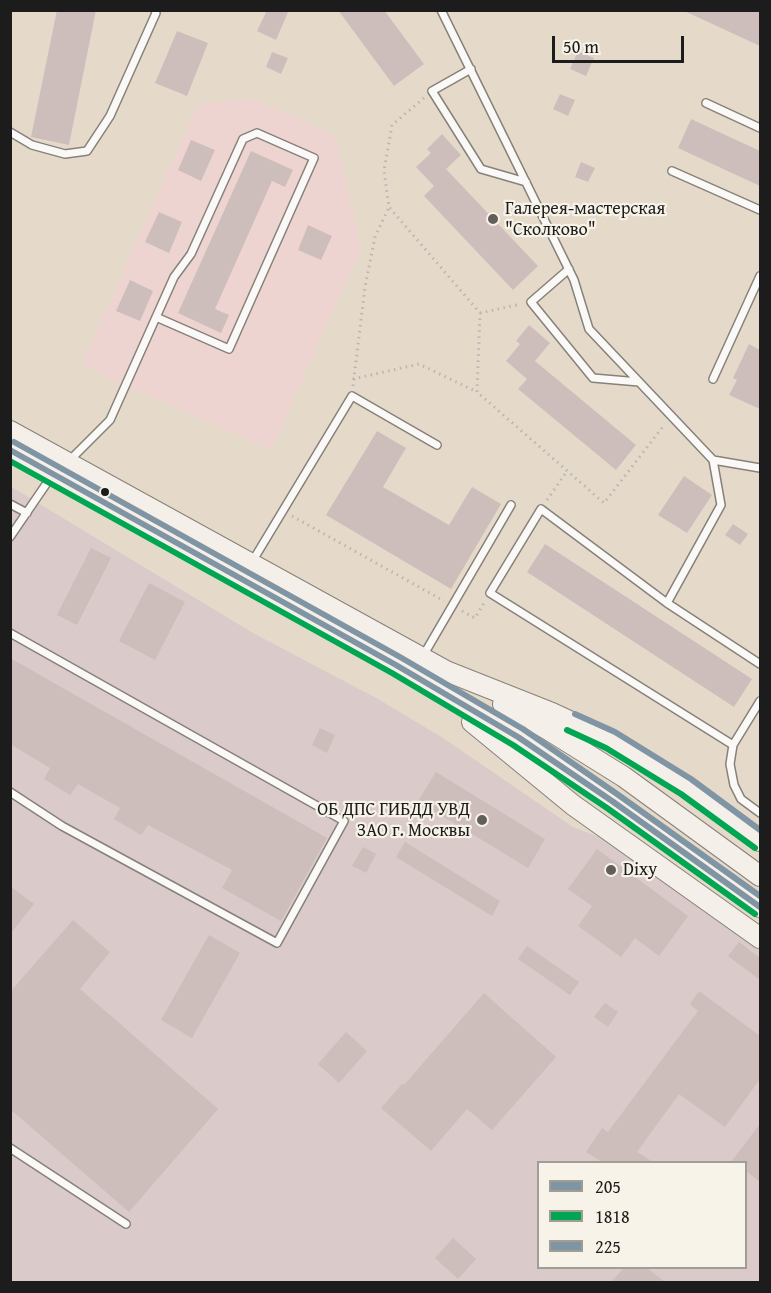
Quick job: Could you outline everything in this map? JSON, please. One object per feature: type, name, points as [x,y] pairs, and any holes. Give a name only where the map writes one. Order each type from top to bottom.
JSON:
[{"type":"main road","points":[[10,431],[61,466],[518,737],[760,907]]},
{"type":"main road","points":[[10,450],[61,466],[251,564],[446,671],[547,729],[624,777],[760,876]]},
{"type":"main road","points":[[396,665],[484,731],[573,806],[760,938]]},
{"type":"main road","points":[[446,671],[552,713],[610,740],[686,787],[760,841]]},
{"type":"lane","points":[[10,132],[32,145],[65,154],[87,151],[110,116],[156,14],[155,10]]},
{"type":"lane","points":[[441,10],[569,269],[589,329],[713,460],[721,505],[667,603]]},
{"type":"lane","points":[[471,69],[432,91],[481,169],[526,182]]},
{"type":"lane","points":[[706,103],[760,128]]},
{"type":"lane","points":[[10,537],[61,466],[110,420],[156,317],[174,278],[191,254],[243,139],[257,133],[314,158],[229,349],[156,317]]},
{"type":"lane","points":[[672,171],[760,210]]},
{"type":"lane","points":[[569,269],[531,302],[593,378],[639,382]]},
{"type":"lane","points":[[713,379],[760,276]]},
{"type":"lane","points":[[251,564],[352,396],[437,445]]},
{"type":"lane","points":[[713,460],[760,468]]},
{"type":"lane","points":[[10,504],[27,513]]},
{"type":"lane","points":[[422,659],[511,504]]},
{"type":"lane","points":[[733,745],[490,593],[541,509],[667,603],[760,664]]},
{"type":"lane","points":[[10,633],[345,821],[277,943],[62,826],[10,792]]},
{"type":"lane","points":[[760,701],[733,745],[730,764],[734,785],[741,798],[760,813]]},
{"type":"lane","points":[[10,1148],[126,1224]]},
{"type":"path","points":[[432,91],[392,125],[384,171],[389,207],[480,313],[477,392]]},
{"type":"path","points":[[389,207],[375,237],[365,287],[353,379],[419,364],[477,392],[604,503],[671,416]]},
{"type":"path","points":[[480,313],[531,302]]},
{"type":"path","points":[[541,509],[567,471]]},
{"type":"path","points":[[283,510],[475,618],[490,593]]},
{"type":"shaded area","points":[[254,99],[335,135],[361,248],[271,450],[81,365],[198,104]]},
{"type":"shaded area","points":[[10,486],[253,633],[378,699],[443,738],[573,827],[619,845],[760,950],[760,1282],[11,1282]]},
{"type":"building","points":[[57,10],[96,10],[69,145],[31,137]]},
{"type":"building","points":[[267,10],[289,10],[276,40],[257,31]]},
{"type":"building","points":[[338,10],[384,10],[424,64],[394,86]]},
{"type":"building","points":[[682,10],[760,10],[760,46]]},
{"type":"building","points":[[177,31],[208,43],[187,96],[155,83]]},
{"type":"building","points":[[578,51],[594,58],[586,76],[570,69]]},
{"type":"building","points":[[272,52],[288,58],[281,74],[266,67]]},
{"type":"building","points":[[560,94],[575,100],[568,116],[553,109]]},
{"type":"building","points":[[691,119],[760,151],[760,186],[678,148]]},
{"type":"building","points":[[442,134],[461,155],[446,169],[538,266],[513,290],[424,196],[434,186],[416,167],[431,153],[427,149]]},
{"type":"building","points":[[191,140],[215,150],[201,181],[178,170]]},
{"type":"building","points":[[251,151],[293,170],[285,187],[272,181],[215,309],[229,315],[221,333],[178,313]]},
{"type":"building","points":[[581,162],[595,168],[588,182],[575,177]]},
{"type":"building","points":[[159,212],[182,222],[169,253],[145,242]]},
{"type":"building","points":[[308,225],[332,236],[321,260],[298,250]]},
{"type":"building","points":[[130,280],[153,291],[140,321],[116,311]]},
{"type":"building","points":[[529,325],[550,343],[535,361],[636,445],[616,470],[518,389],[527,379],[506,361],[520,344],[516,341]]},
{"type":"building","points":[[749,344],[760,350],[760,409],[729,395],[737,380],[733,378]]},
{"type":"building","points":[[377,431],[406,448],[383,487],[449,525],[472,487],[501,504],[451,589],[326,515]]},
{"type":"building","points":[[684,476],[712,495],[687,533],[658,515]]},
{"type":"building","points":[[733,524],[748,534],[740,545],[725,535]]},
{"type":"building","points":[[545,544],[752,679],[734,707],[527,572]]},
{"type":"building","points":[[91,548],[111,558],[77,625],[57,615]]},
{"type":"building","points":[[149,583],[185,602],[155,660],[119,641]]},
{"type":"building","points":[[10,658],[327,838],[281,921],[222,888],[232,870],[148,825],[141,835],[114,819],[120,808],[78,784],[70,795],[44,779],[50,768],[10,744]]},
{"type":"building","points":[[320,728],[335,735],[327,753],[312,745]]},
{"type":"building","name":"ОБ ДПС ГИБДД УВД ЗАО г. Москвы","points":[[436,772],[545,839],[528,868],[418,801]]},
{"type":"building","points":[[405,842],[500,901],[492,916],[396,857]]},
{"type":"building","points":[[363,847],[376,854],[366,873],[352,866]]},
{"type":"building","points":[[597,849],[688,916],[659,956],[635,938],[621,957],[578,926],[592,906],[568,889]]},
{"type":"building","points":[[10,886],[34,904],[10,934]]},
{"type":"building","points":[[73,920],[110,952],[80,989],[218,1109],[129,1212],[10,1109],[10,992]]},
{"type":"building","points":[[209,935],[240,953],[192,1038],[161,1020]]},
{"type":"building","points":[[739,942],[760,958],[760,980],[728,956]]},
{"type":"building","points":[[527,946],[579,982],[570,995],[518,959]]},
{"type":"building","points":[[699,991],[760,1036],[760,1079],[725,1127],[679,1094],[637,1152],[651,1161],[600,1161],[586,1152],[602,1128],[608,1132],[698,1011],[690,1004]]},
{"type":"building","points":[[484,993],[556,1057],[492,1130],[467,1109],[431,1151],[381,1108]]},
{"type":"building","points":[[605,1003],[618,1012],[608,1027],[594,1017]]},
{"type":"building","points":[[346,1032],[367,1051],[339,1083],[318,1064]]},
{"type":"building","points":[[760,1124],[760,1182],[747,1172],[747,1161],[732,1161]]},
{"type":"building","points":[[453,1238],[476,1259],[458,1279],[435,1258]]},
{"type":"building","points":[[623,1269],[648,1269],[665,1282],[611,1282]]},
{"type":"transit line","name":"225","points":[[14,442],[400,657],[523,729],[760,896]]},
{"type":"transit line","name":"205","points":[[10,450],[396,665],[518,737],[760,907]]},
{"type":"transit line","name":"1818","points":[[10,461],[392,673],[513,745],[607,808],[755,914]]},
{"type":"transit line","name":"225","points":[[575,714],[615,732],[691,779],[760,830]]},
{"type":"transit line","name":"1818","points":[[567,730],[606,748],[681,794],[755,848]]},
{"type":"place","name":"Галерея-мастерская \"Сколково\"","points":[[493,219]]},
{"type":"place","name":"ОБ ДПС ГИБДД УВД ЗАО г. Москвы","points":[[482,820]]},
{"type":"place","name":"Dixy","points":[[611,870]]}]
